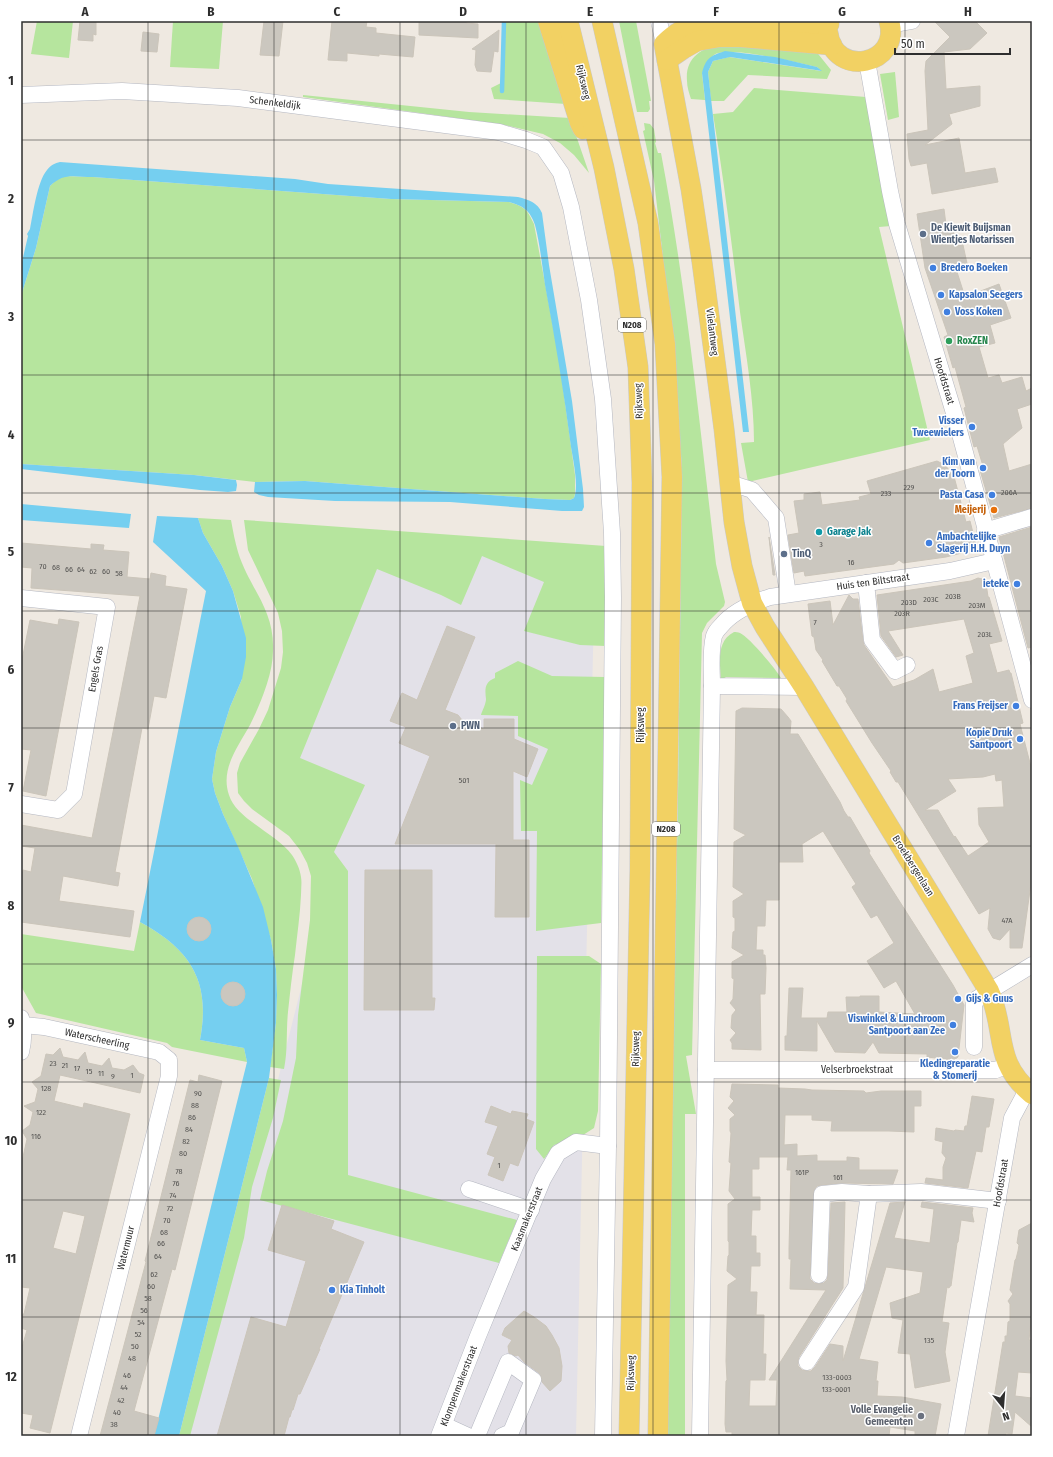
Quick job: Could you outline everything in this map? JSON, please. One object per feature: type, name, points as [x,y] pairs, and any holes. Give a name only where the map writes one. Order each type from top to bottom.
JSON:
[{"type":"main road","name":"N208","points":[[548,21],[580,123],[604,168]]},
{"type":"main road","name":"Rijksweg","points":[[568,21],[604,168],[624,269],[638,368],[642,483],[640,878],[630,1436]]},
{"type":"main road","points":[[832,45],[740,37],[720,37],[697,41],[683,49],[666,52],[671,37],[692,25],[707,23],[808,28],[830,22],[829,35],[832,45],[837,52],[844,58],[856,62],[867,61],[880,55],[887,46],[891,34],[890,23]]},
{"type":"main road","name":"N208","points":[[605,27],[648,223],[665,344],[672,477],[658,1436]]},
{"type":"main road","name":"Vlielantweg","points":[[666,52],[690,182],[702,262],[724,421],[734,522],[742,566],[752,603]]},
{"type":"main road","name":"Broekbergenlaan","points":[[752,603],[765,627],[804,687],[983,994]]},
{"type":"main road","name":"Hoofdstraat","points":[[983,994],[998,1016],[1003,1053],[1008,1065],[1016,1078],[1030,1092]]},
{"type":"street","name":"Vlielantweg","points":[[659,21],[666,52]]},
{"type":"street","points":[[890,23],[912,21]]},
{"type":"street","name":"Hoofdstraat","points":[[867,61],[897,224],[957,423],[985,531],[1030,683],[1032,700]]},
{"type":"street","name":"Schenkeldijk","points":[[21,95],[122,91],[238,98],[499,132],[543,147],[561,173],[571,207],[589,300],[603,399],[612,541],[608,1146]]},
{"type":"street","points":[[730,484],[752,490],[776,518],[788,594]]},
{"type":"street","points":[[985,531],[1032,517]]},
{"type":"street","name":"Huis ten Biltstraat","points":[[752,603],[770,597],[788,594],[950,572],[994,561]]},
{"type":"street","points":[[866,584],[872,640],[895,671],[907,665]]},
{"type":"street","name":"Engels Gras","points":[[21,598],[107,606],[74,794],[58,810],[21,804]]},
{"type":"street","points":[[700,1436],[712,655],[714,635],[726,619],[752,603]]},
{"type":"street","points":[[712,686],[804,687]]},
{"type":"street","points":[[974,1047],[974,1004],[983,994],[1030,971]]},
{"type":"street","points":[[21,1052],[23,1042],[22,1021]]},
{"type":"street","name":"Waterscheerling","points":[[22,1021],[160,1052],[169,1060]]},
{"type":"street","name":"Watermuur","points":[[79,1436],[169,1076],[169,1060]]},
{"type":"street","name":"Velserbroekstraat","points":[[706,1070],[996,1070],[1008,1065]]},
{"type":"street","name":"Hoofdstraat","points":[[956,1436],[1012,1118],[1030,1092]]},
{"type":"street","name":"Kaasmakerstraat","points":[[478,1336],[543,1179],[558,1153],[576,1142],[608,1146]]},
{"type":"street","points":[[603,1436],[608,1146]]},
{"type":"street","points":[[469,1189],[531,1210]]},
{"type":"street","points":[[819,1275],[822,1194],[842,1192],[869,1194],[921,1192],[998,1201]]},
{"type":"street","points":[[807,1362],[856,1287],[869,1194]]},
{"type":"street","name":"Klompenmakerstraat","points":[[441,1430],[478,1336]]},
{"type":"street","points":[[441,1430],[478,1435],[508,1362],[533,1380],[510,1432],[502,1436]]},
{"type":"shaded area","points":[[376,536],[595,560],[576,1436],[188,1436],[321,909],[285,762]]},
{"type":"green space","points":[[37,21],[73,21],[69,58],[31,54]]},
{"type":"green space","points":[[173,21],[223,21],[219,69],[170,67]]},
{"type":"green space","points":[[504,21],[538,21],[566,104],[494,99],[491,88],[501,83]]},
{"type":"green space","points":[[619,21],[636,21],[651,101],[649,101],[650,109],[648,112],[637,112]]},
{"type":"green space","points":[[721,44],[815,50],[831,70],[827,79],[748,75],[724,101],[711,101],[708,72],[713,61],[729,57],[821,71],[817,67],[796,62],[748,53],[721,52],[712,57],[702,73],[705,100],[691,99],[687,86],[687,73],[692,60],[701,51]]},
{"type":"green space","points":[[895,72],[899,117],[888,120],[880,74]]},
{"type":"green space","points":[[754,88],[866,97],[891,226],[879,227],[930,440],[748,482],[741,443],[754,442],[751,393],[713,114],[733,112]]},
{"type":"green space","points":[[303,95],[469,112],[570,118],[589,173],[574,155],[560,143],[543,134],[500,124],[303,97]]},
{"type":"green space","points":[[644,123],[650,124],[654,129],[655,143],[658,153],[661,153],[670,201],[690,345],[716,564],[725,602],[724,606],[707,623],[702,633],[692,1055],[686,1056],[696,1114],[685,1114],[685,1436],[666,1436],[678,796],[682,472],[675,361],[654,181],[643,131],[645,130]]},
{"type":"green space","points":[[63,176],[391,199],[509,202],[519,205],[525,209],[534,224],[559,359],[575,475],[574,498],[570,500],[545,499],[305,481],[255,482],[194,475],[21,464],[21,296],[36,248],[50,186]]},
{"type":"green space","points":[[198,518],[231,520],[238,552],[248,577],[266,611],[273,636],[271,669],[262,699],[232,758],[227,776],[227,785],[233,804],[248,819],[285,847],[292,855],[299,868],[301,884],[300,910],[288,1012],[284,1069],[270,1067],[276,1023],[277,995],[276,969],[271,940],[252,879],[223,814],[215,793],[212,779],[216,752],[230,707],[242,679],[241,617],[233,591],[222,566],[203,533]]},
{"type":"green space","points":[[244,520],[606,546],[606,646],[580,645],[524,631],[544,582],[482,556],[461,605],[441,595],[377,569],[300,758],[365,785],[334,852],[348,871],[348,1175],[517,1220],[499,1263],[260,1200],[267,1171],[283,1121],[296,1058],[298,1015],[310,920],[311,876],[307,863],[300,850],[289,836],[252,809],[238,793],[237,773],[240,763],[268,710],[281,668],[283,652],[282,631],[278,613],[248,550]]},
{"type":"green space","points":[[734,632],[740,633],[750,640],[781,678],[726,677],[721,680],[720,653],[724,641]]},
{"type":"green space","points":[[518,661],[552,676],[605,677],[601,923],[536,931],[537,831],[521,831],[520,780],[532,785],[548,749],[518,736],[518,716],[481,715],[486,701],[487,684],[495,678],[495,673]]},
{"type":"green space","points":[[140,922],[172,944],[184,956],[193,969],[199,984],[202,1001],[203,1019],[200,1040],[244,1048],[247,1062],[172,1047],[167,1043],[36,1013],[21,986],[21,934],[134,951]]},
{"type":"green space","points":[[537,956],[589,956],[601,964],[598,1111],[594,1128],[580,1137],[554,1145],[544,1159],[536,1149]]},
{"type":"green space","points":[[269,1078],[281,1080],[273,1118],[252,1187],[244,1238],[190,1436],[179,1436]]},
{"type":"water","points":[[725,51],[775,57],[817,67],[822,71],[730,57],[713,61],[708,72],[749,432],[743,432],[702,73],[709,58]]},
{"type":"water","points":[[60,162],[295,179],[328,184],[518,197],[529,200],[538,206],[542,213],[549,265],[572,401],[583,489],[584,507],[582,511],[562,511],[450,502],[335,501],[268,497],[254,492],[255,482],[305,481],[545,499],[570,500],[574,498],[576,480],[538,240],[533,220],[525,209],[509,202],[391,199],[70,176],[60,179],[50,186],[36,248],[21,296],[21,266],[38,190],[47,170],[53,164]]},
{"type":"water","points":[[21,464],[194,475],[236,480],[237,485],[236,491],[228,492],[200,490],[21,469]]},
{"type":"water","points":[[21,504],[131,514],[129,528],[21,520]]},
{"type":"water","points":[[157,516],[198,518],[203,533],[222,566],[233,591],[246,638],[246,657],[242,679],[230,707],[216,752],[212,779],[215,793],[223,814],[263,907],[276,969],[277,995],[276,1023],[269,1078],[179,1436],[154,1436],[247,1062],[244,1048],[200,1040],[203,1019],[202,1001],[199,984],[193,969],[184,956],[172,944],[140,922],[206,591],[153,542]]},
{"type":"building","points":[[80,21],[96,21],[96,35],[93,34],[93,41],[78,40]]},
{"type":"building","points":[[264,21],[283,21],[279,56],[260,55]]},
{"type":"building","points":[[332,21],[367,21],[366,27],[376,28],[376,33],[415,37],[413,57],[347,53],[347,61],[328,60]]},
{"type":"building","points":[[419,21],[466,21],[466,23],[478,24],[478,38],[419,35]]},
{"type":"building","points":[[934,21],[975,21],[987,33],[970,49],[944,52],[946,89],[980,86],[980,106],[949,114],[952,124],[925,145],[959,138],[965,173],[995,168],[998,182],[932,194],[927,163],[911,166],[907,134],[928,130],[925,71],[926,61],[950,37]]},
{"type":"building","points":[[499,30],[498,52],[494,51],[491,72],[477,71],[475,65],[476,50],[472,49]]},
{"type":"building","points":[[143,32],[159,34],[157,52],[141,51]]},
{"type":"building","points":[[944,209],[946,225],[952,224],[956,246],[963,245],[968,268],[957,272],[965,297],[999,284],[1011,318],[990,325],[995,343],[979,347],[988,378],[999,375],[1002,383],[1022,377],[1026,391],[1032,388],[1032,404],[1017,409],[1022,428],[1003,444],[1009,471],[1032,464],[1032,508],[994,518],[980,470],[983,466],[977,446],[974,447],[964,408],[966,407],[955,367],[953,368],[944,337],[948,335],[925,268],[917,214]]},
{"type":"building","points":[[937,461],[945,465],[949,470],[952,469],[966,522],[970,521],[977,549],[946,557],[903,563],[899,560],[894,564],[805,576],[804,571],[794,573],[788,535],[799,533],[794,501],[804,500],[804,494],[820,492],[822,505],[860,500],[859,497],[871,494],[867,481]]},
{"type":"building","points":[[1032,527],[1032,647],[1028,648],[999,537]]},
{"type":"building","points":[[769,537],[775,575],[773,575]]},
{"type":"building","points":[[21,543],[91,549],[91,544],[104,545],[103,550],[129,552],[127,577],[150,579],[151,573],[166,576],[165,586],[187,589],[166,698],[154,696],[148,729],[142,728],[115,872],[120,873],[118,886],[63,876],[59,901],[134,911],[130,937],[21,922],[21,881],[23,870],[31,872],[35,848],[21,846],[21,825],[92,838],[140,596],[31,588],[32,568],[21,567]]},
{"type":"building","points":[[978,578],[982,579],[986,583],[988,597],[1002,641],[989,644],[997,673],[1009,670],[1011,673],[1023,723],[1020,724],[1031,767],[1032,876],[1022,948],[1010,948],[1010,929],[1000,940],[993,938],[988,929],[990,908],[979,914],[898,782],[896,782],[890,772],[891,771],[846,701],[847,699],[839,686],[837,686],[816,650],[814,637],[812,636],[808,604],[830,601],[833,625],[849,595],[853,599],[858,599],[864,645],[893,687],[914,680],[933,669],[939,692],[973,683],[966,656],[974,653],[964,619],[888,631],[903,655],[896,657],[881,636],[877,595],[971,581]],"holes":[[[995,774],[996,781],[1002,780],[1004,807],[978,808],[979,825],[989,842],[968,856],[955,836],[954,837],[938,810],[925,810],[956,791],[948,779],[983,777]]]},
{"type":"building","points":[[59,619],[79,622],[46,796],[23,791],[31,750],[21,749],[21,665],[30,620],[58,625]]},
{"type":"building","points":[[447,626],[475,637],[445,710],[458,715],[462,720],[484,729],[484,719],[514,719],[514,739],[538,749],[527,777],[513,771],[513,840],[529,840],[529,917],[495,917],[496,844],[395,844],[430,756],[399,743],[406,727],[390,721],[402,693],[417,700]]},
{"type":"building","points":[[742,708],[781,709],[788,717],[791,721],[790,734],[798,734],[844,811],[848,817],[850,817],[870,851],[869,853],[953,985],[964,1005],[958,1057],[954,1060],[927,1057],[927,1054],[879,1053],[873,1042],[865,1053],[835,1052],[817,1021],[817,1051],[785,1050],[789,988],[803,988],[801,1018],[827,1018],[828,1012],[847,1012],[846,997],[860,996],[879,996],[879,1012],[915,1014],[896,981],[884,988],[867,961],[894,943],[877,915],[871,918],[852,887],[856,884],[823,831],[802,844],[803,862],[779,862],[779,900],[766,900],[765,926],[757,926],[756,950],[763,950],[766,968],[765,994],[760,994],[761,1050],[732,1049],[732,1043],[730,1040],[736,1033],[731,1028],[732,1015],[736,1010],[730,1003],[733,999],[734,979],[732,978],[732,962],[744,955],[732,948],[733,932],[735,931],[733,901],[744,894],[733,887],[734,842],[746,835],[734,829],[736,711]]},
{"type":"building","points":[[365,870],[432,870],[432,998],[435,998],[434,1010],[364,1010]]},
{"type":"building","points":[[199,917],[208,920],[211,929],[208,938],[199,941],[190,938],[187,929],[190,920]]},
{"type":"building","points":[[233,982],[242,985],[245,994],[242,1003],[233,1006],[224,1003],[221,994],[224,985]]},
{"type":"building","points":[[60,1048],[63,1057],[78,1060],[85,1052],[88,1063],[102,1066],[109,1058],[112,1068],[124,1070],[133,1065],[139,1073],[144,1075],[140,1093],[60,1075],[54,1101],[83,1108],[84,1103],[130,1114],[50,1433],[30,1428],[33,1415],[21,1413],[21,1351],[27,1330],[21,1328],[21,1321],[30,1288],[21,1287],[21,1166],[27,1139],[22,1131],[30,1125],[33,1112],[24,1106],[35,1102],[38,1089],[32,1082],[41,1076],[46,1054],[53,1055]],"holes":[[[63,1211],[85,1216],[76,1254],[53,1248]]]},
{"type":"building","points":[[199,1075],[222,1081],[175,1270],[172,1269],[134,1411],[159,1418],[154,1436],[100,1436],[146,1262],[145,1261],[190,1080],[198,1082]]},
{"type":"building","points":[[732,1084],[778,1085],[778,1088],[864,1091],[866,1093],[881,1091],[921,1091],[921,1106],[914,1106],[914,1132],[831,1131],[832,1121],[812,1120],[812,1115],[785,1115],[784,1145],[797,1144],[797,1156],[817,1155],[817,1161],[847,1161],[847,1157],[859,1158],[859,1170],[898,1170],[893,1184],[841,1183],[817,1186],[814,1190],[810,1279],[814,1283],[819,1284],[824,1283],[827,1280],[831,1203],[845,1202],[843,1288],[799,1357],[798,1366],[802,1370],[811,1371],[830,1344],[843,1346],[843,1361],[890,1203],[905,1202],[894,1238],[930,1243],[934,1209],[921,1207],[922,1202],[973,1208],[972,1213],[974,1222],[961,1220],[951,1286],[949,1288],[947,1287],[942,1322],[949,1323],[945,1352],[950,1381],[915,1388],[910,1354],[898,1353],[903,1320],[892,1318],[890,1303],[920,1293],[923,1272],[886,1267],[859,1359],[878,1362],[876,1381],[878,1381],[877,1396],[902,1397],[941,1404],[935,1436],[915,1436],[915,1431],[890,1427],[889,1436],[732,1436],[732,1432],[726,1432],[728,1285],[737,1279],[727,1271],[729,1255],[728,1204],[735,1199],[729,1191],[731,1163],[729,1162],[731,1133],[730,1119],[735,1115],[728,1108],[734,1101],[730,1097]],"holes":[[[759,1157],[788,1157],[787,1170],[791,1170],[789,1249],[789,1259],[791,1259],[790,1289],[826,1290],[769,1380],[777,1380],[776,1406],[749,1406],[750,1380],[765,1380],[766,1354],[763,1354],[764,1315],[756,1315],[757,1292],[750,1292],[751,1266],[760,1266],[760,1253],[756,1253],[756,1236],[751,1236],[752,1210],[760,1210],[760,1197],[752,1197],[752,1169],[759,1169]]]},
{"type":"building","points":[[972,1096],[994,1099],[989,1127],[986,1127],[982,1152],[976,1151],[968,1188],[925,1183],[926,1178],[943,1180],[943,1167],[946,1158],[942,1153],[943,1142],[935,1140],[936,1128],[964,1131],[965,1126],[967,1126]]},
{"type":"building","points":[[491,1106],[511,1114],[512,1111],[528,1114],[526,1119],[534,1122],[518,1166],[510,1163],[503,1181],[488,1175],[495,1157],[487,1154],[498,1126],[485,1122]]},
{"type":"building","points":[[282,1205],[334,1221],[331,1229],[364,1242],[320,1349],[300,1394],[298,1394],[289,1417],[284,1436],[217,1436],[251,1317],[286,1327],[306,1261],[268,1250]]},
{"type":"building","points":[[1032,1223],[1032,1312],[1029,1340],[1032,1340],[1032,1373],[1018,1372],[1015,1396],[1032,1398],[1032,1427],[1015,1412],[1012,1434],[1006,1433],[1005,1436],[988,1436],[1003,1342],[1005,1342],[1005,1336],[1007,1336],[1008,1322],[1010,1321],[1010,1304],[1008,1301],[1013,1294],[1010,1290],[1019,1245],[1017,1243],[1019,1230]]},
{"type":"building","points":[[524,1311],[546,1326],[559,1348],[562,1366],[561,1381],[550,1391],[542,1382],[539,1373],[524,1362],[518,1355],[516,1356],[509,1353],[508,1346],[512,1340],[502,1335],[505,1328]]},
{"type":"waterway","points":[[502,91],[504,21]]},
{"type":"place","name":"De Kiewit Buijsman Wientjes Notarissen","points":[[923,234]]},
{"type":"place","name":"Bredero Boeken","points":[[933,268]]},
{"type":"place","name":"Kapsalon Seegers","points":[[941,295]]},
{"type":"place","name":"Voss Koken","points":[[947,312]]},
{"type":"place","name":"RoxZEN","points":[[949,341]]},
{"type":"place","name":"Visser Tweewielers","points":[[972,427]]},
{"type":"place","name":"Kim van der Toorn","points":[[983,468]]},
{"type":"place","name":"Pasta Casa","points":[[992,495]]},
{"type":"place","name":"Meijerij","points":[[994,510]]},
{"type":"place","name":"Garage Jak","points":[[819,532]]},
{"type":"place","name":"Ambachtelijke Slagerij H.H. Duyn","points":[[929,543]]},
{"type":"place","name":"TinQ","points":[[784,554]]},
{"type":"place","name":"ieteke","points":[[1017,584]]},
{"type":"place","name":"Frans Freijser","points":[[1016,706]]},
{"type":"place","name":"PWN","points":[[453,726]]},
{"type":"place","name":"Kopie Druk Santpoort","points":[[1020,739]]},
{"type":"place","name":"Gijs & Guus","points":[[958,999]]},
{"type":"place","name":"Viswinkel & Lunchroom Santpoort aan Zee","points":[[953,1025]]},
{"type":"place","name":"Kledingreparatie & Stomerij","points":[[955,1052]]},
{"type":"place","name":"Kia Tinholt","points":[[332,1290]]},
{"type":"place","name":"Volle Evangelie Gemeenten","points":[[921,1416]]}]
